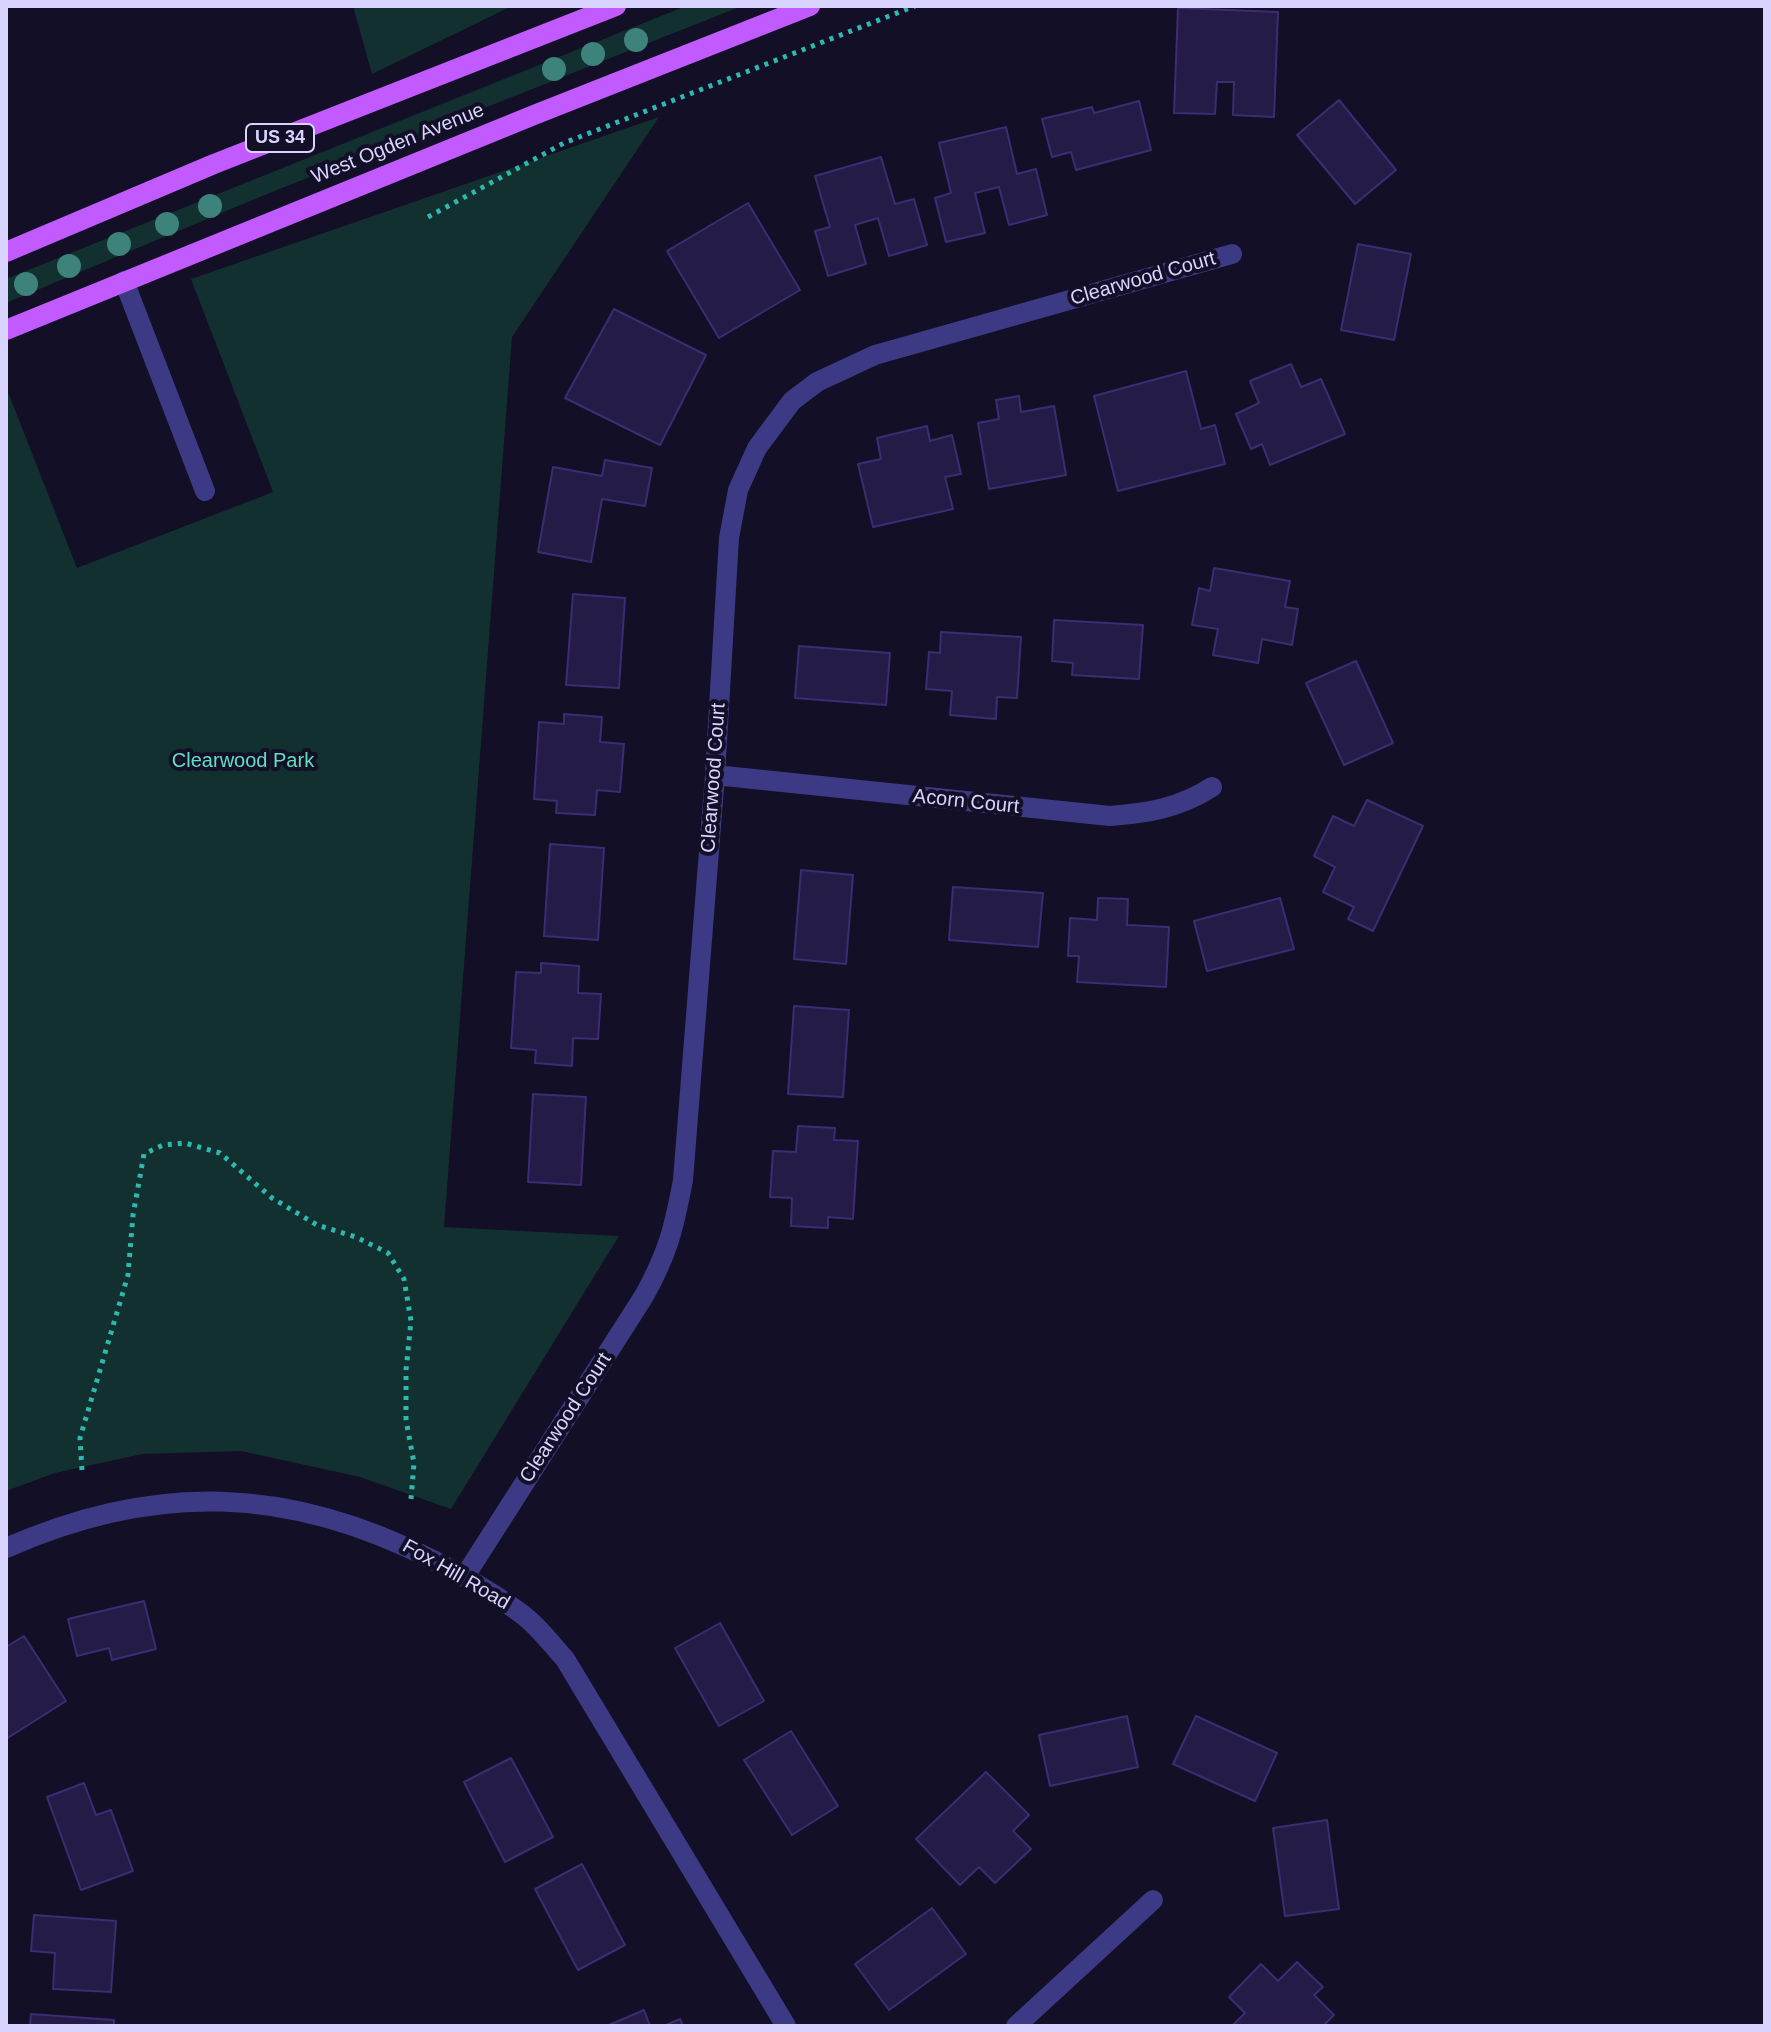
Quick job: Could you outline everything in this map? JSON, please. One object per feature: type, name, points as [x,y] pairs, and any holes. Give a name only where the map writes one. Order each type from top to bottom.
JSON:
[{"type":"main road","name":"US 34","points":[[6,252],[214,164],[616,6]]},
{"type":"main road","name":"West Ogden Avenue","points":[[6,330],[810,6]]},
{"type":"street","name":"Clearwood Court","points":[[465,1576],[644,1296],[674,1232],[683,1180],[715,775],[729,538],[738,490],[757,448],[792,401],[817,382],[875,355],[1232,254]]},
{"type":"street","points":[[124,281],[205,491]]},
{"type":"street","name":"Acorn Court","points":[[715,775],[1110,816],[1164,810],[1190,801],[1212,787]]},
{"type":"street","name":"Fox Hill Road","points":[[6,1548],[54,1527],[119,1510],[167,1503],[237,1502],[291,1508],[355,1525],[396,1541],[465,1576],[526,1616],[565,1659],[786,2026]]},
{"type":"street","points":[[1016,2026],[1153,1900]]},
{"type":"path","points":[[428,217],[564,143],[915,6]]},
{"type":"path","points":[[82,1470],[80,1438],[128,1275],[133,1215],[144,1154],[163,1145],[185,1143],[220,1153],[272,1198],[317,1225],[356,1237],[388,1253],[404,1279],[411,1321],[406,1370],[406,1420],[414,1463],[411,1499]]},
{"type":"green space","points":[[353,6],[512,6],[372,74]]},
{"type":"green space","points":[[686,6],[742,6],[267,194],[6,303],[6,279]]},
{"type":"green space","name":"Clearwood Park","points":[[659,117],[512,337],[444,1227],[619,1236],[451,1509],[360,1477],[241,1451],[142,1454],[55,1473],[6,1491],[6,387],[77,568],[273,492],[191,279]]},
{"type":"building","points":[[1178,8],[1278,12],[1274,117],[1233,115],[1234,82],[1217,82],[1215,114],[1174,113]]},
{"type":"building","points":[[1339,100],[1396,170],[1355,204],[1297,135]]},
{"type":"building","points":[[1139,101],[1151,150],[1076,170],[1071,152],[1052,157],[1042,119],[1092,107],[1094,113]]},
{"type":"building","points":[[1006,127],[1017,174],[1036,169],[1047,215],[1009,225],[999,187],[975,193],[985,233],[946,242],[935,198],[951,193],[939,143]]},
{"type":"building","points":[[881,157],[895,204],[914,199],[927,245],[889,256],[878,218],[855,225],[866,264],[828,276],[815,231],[830,227],[815,176]]},
{"type":"building","points":[[748,203],[800,290],[719,338],[667,251]]},
{"type":"building","points":[[1358,244],[1411,254],[1394,340],[1341,330]]},
{"type":"building","points":[[614,309],[706,355],[660,445],[565,398]]},
{"type":"building","points":[[1291,364],[1301,387],[1321,379],[1345,434],[1270,465],[1262,444],[1251,449],[1236,414],[1259,403],[1250,381]]},
{"type":"building","points":[[1186,371],[1201,429],[1215,425],[1225,464],[1118,491],[1094,396]]},
{"type":"building","points":[[1019,396],[1021,412],[1054,406],[1066,475],[989,489],[978,423],[999,419],[996,400]]},
{"type":"building","points":[[927,426],[930,441],[952,435],[961,474],[945,477],[953,509],[873,527],[858,464],[881,459],[877,438]]},
{"type":"building","points":[[605,460],[652,468],[645,506],[602,499],[591,562],[538,552],[553,467],[602,476]]},
{"type":"building","points":[[1214,568],[1290,581],[1285,607],[1298,609],[1292,645],[1262,639],[1258,663],[1213,655],[1218,629],[1192,625],[1199,588],[1210,591]]},
{"type":"building","points":[[573,594],[625,598],[619,688],[566,685]]},
{"type":"building","points":[[1054,620],[1143,625],[1139,679],[1072,675],[1073,663],[1052,661]]},
{"type":"building","points":[[941,632],[1021,637],[1017,698],[997,697],[996,719],[950,715],[952,691],[926,689],[929,652],[940,653]]},
{"type":"building","points":[[799,646],[890,653],[886,705],[795,698]]},
{"type":"building","points":[[1356,661],[1393,743],[1344,765],[1306,683]]},
{"type":"building","points":[[564,714],[602,717],[600,742],[624,744],[620,792],[597,790],[595,815],[556,813],[557,801],[534,799],[539,722],[564,724]]},
{"type":"building","points":[[1367,800],[1423,826],[1373,931],[1348,919],[1354,907],[1323,892],[1335,867],[1314,856],[1333,816],[1354,826]]},
{"type":"building","points":[[550,844],[604,848],[598,940],[544,936]]},
{"type":"building","points":[[801,870],[853,875],[846,964],[794,959]]},
{"type":"building","points":[[953,887],[1043,893],[1038,947],[949,940]]},
{"type":"building","points":[[1098,898],[1128,899],[1127,925],[1169,927],[1166,987],[1077,982],[1079,956],[1068,956],[1070,918],[1097,920]]},
{"type":"building","points":[[1280,898],[1294,949],[1207,971],[1194,921]]},
{"type":"building","points":[[541,963],[579,966],[578,993],[601,994],[598,1039],[573,1038],[572,1066],[535,1063],[536,1050],[511,1048],[516,972],[541,973]]},
{"type":"building","points":[[794,1006],[849,1010],[843,1097],[788,1094]]},
{"type":"building","points":[[533,1094],[586,1097],[581,1185],[528,1182]]},
{"type":"building","points":[[798,1126],[835,1128],[834,1140],[858,1141],[853,1219],[828,1217],[828,1228],[791,1226],[792,1198],[770,1197],[773,1151],[796,1152]]},
{"type":"building","points":[[144,1601],[156,1649],[112,1660],[109,1648],[77,1656],[68,1619]]},
{"type":"building","points":[[720,1623],[764,1701],[719,1726],[675,1648]]},
{"type":"building","points":[[24,1636],[66,1701],[6,1739],[6,1647]]},
{"type":"building","points":[[1127,1716],[1138,1767],[1050,1786],[1039,1735]]},
{"type":"building","points":[[1196,1716],[1277,1753],[1255,1801],[1173,1764]]},
{"type":"building","points":[[791,1731],[838,1806],[792,1835],[744,1760]]},
{"type":"building","points":[[511,1758],[553,1837],[505,1862],[464,1782]]},
{"type":"building","points":[[986,1772],[1029,1815],[1013,1831],[1031,1849],[995,1883],[979,1867],[960,1885],[916,1839]]},
{"type":"building","points":[[84,1783],[96,1815],[111,1810],[133,1871],[81,1890],[47,1797]]},
{"type":"building","points":[[1327,1820],[1339,1909],[1285,1916],[1273,1828]]},
{"type":"building","points":[[582,1864],[625,1945],[578,1970],[535,1889]]},
{"type":"building","points":[[932,1908],[966,1954],[889,2010],[855,1964]]},
{"type":"building","points":[[34,1915],[116,1921],[111,1992],[53,1989],[55,1953],[31,1951]]},
{"type":"building","points":[[1297,1962],[1323,1987],[1314,1995],[1334,2015],[1323,2026],[1232,2026],[1245,2013],[1229,1997],[1261,1964],[1278,1981]]},
{"type":"building","points":[[644,2010],[650,2026],[609,2026],[609,2025]]},
{"type":"building","points":[[31,2014],[114,2020],[114,2026],[30,2026]]},
{"type":"building","points":[[680,2019],[683,2026],[664,2026]]}]
